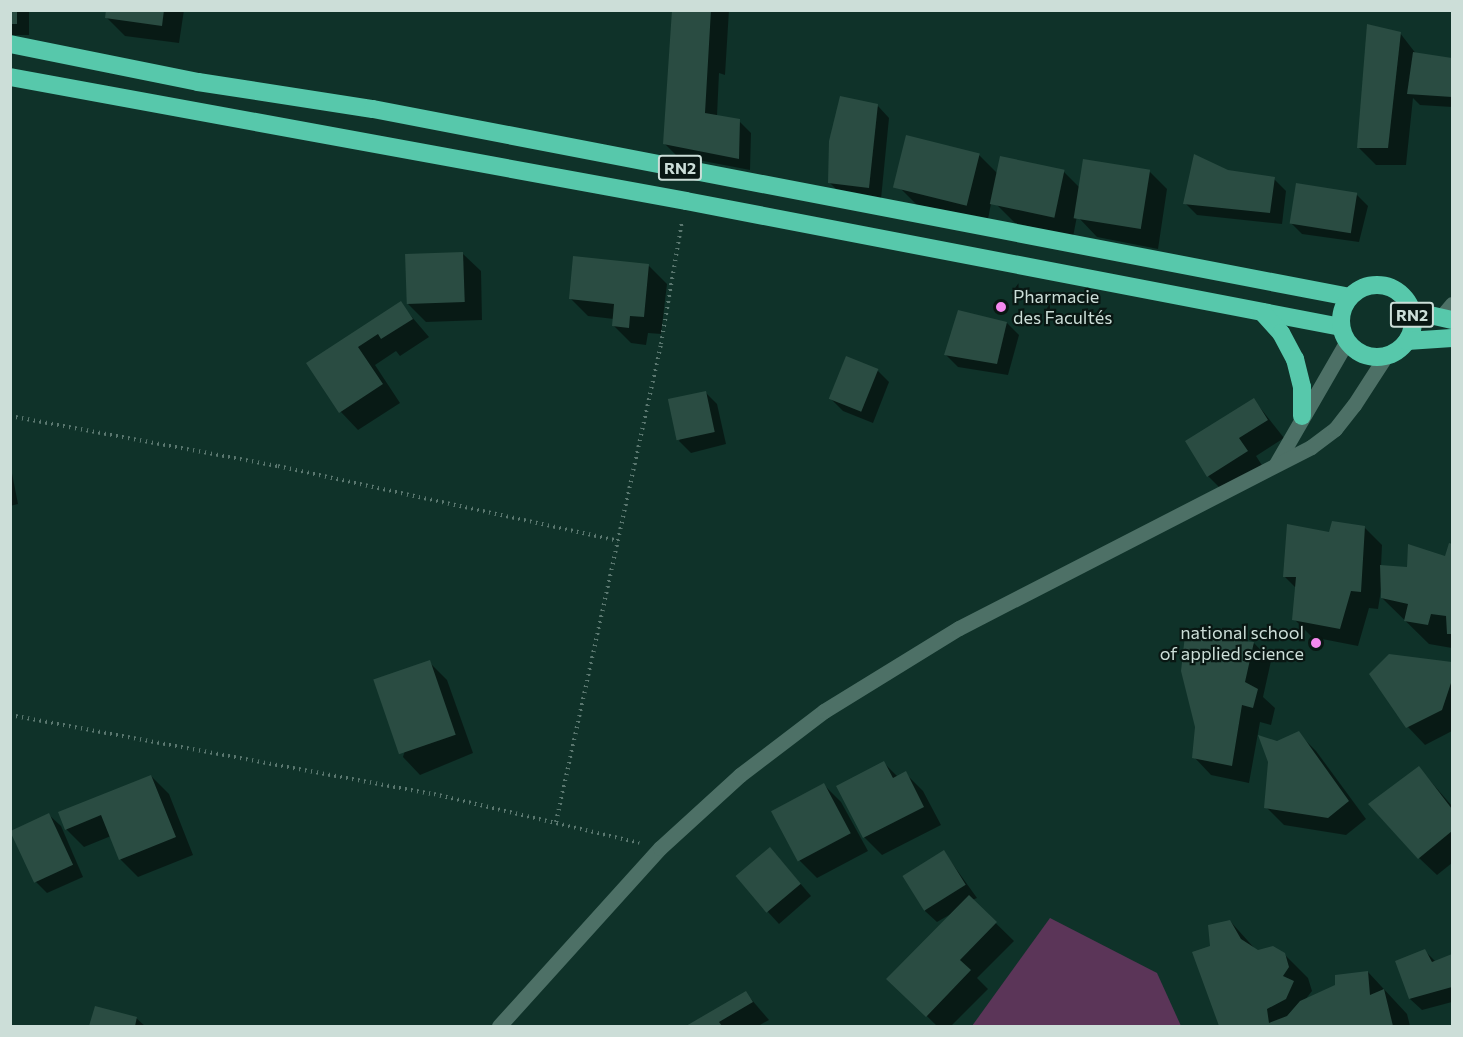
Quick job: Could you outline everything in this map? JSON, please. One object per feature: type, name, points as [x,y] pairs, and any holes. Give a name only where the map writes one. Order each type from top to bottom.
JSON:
[{"type":"highway","name":"RN2","points":[[10,44],[198,82],[373,109],[1349,297],[1359,289],[1384,286],[1396,291],[1412,311],[1449,314]]},
{"type":"highway","name":"RN2","points":[[10,77],[686,201],[1262,312],[1344,334],[1363,355],[1384,357],[1407,341],[1452,338]]},
{"type":"highway","points":[[1344,334],[1340,317],[1349,297]]},
{"type":"highway","name":"RN2","points":[[1407,341],[1412,311]]},
{"type":"highway","points":[[1262,312],[1281,333],[1295,359],[1302,387],[1302,416]]},
{"type":"street","points":[[1276,464],[1344,334]]},
{"type":"street","points":[[499,1026],[660,849],[740,775],[834,705],[959,628],[1311,447],[1335,429],[1384,357]]},
{"type":"path","points":[[556,822],[661,344],[686,201]]},
{"type":"path","points":[[10,416],[278,466],[618,541]]},
{"type":"path","points":[[10,715],[423,792],[556,822],[660,849]]},
{"type":"shaded area","points":[[1050,918],[1157,973],[1181,1026],[972,1026]]},
{"type":"building","points":[[10,10],[17,10],[17,24],[10,24]]},
{"type":"building","points":[[106,10],[164,10],[162,26],[105,18]]},
{"type":"building","points":[[672,10],[711,10],[705,113],[740,119],[739,159],[663,144]]},
{"type":"building","points":[[1367,24],[1401,32],[1388,148],[1357,148]]},
{"type":"building","points":[[1413,52],[1452,58],[1452,97],[1407,94]]},
{"type":"building","points":[[840,96],[878,104],[869,188],[828,183],[829,141]]},
{"type":"building","points":[[906,135],[980,153],[967,206],[893,187]]},
{"type":"building","points":[[1194,154],[1228,170],[1275,177],[1270,213],[1183,204]]},
{"type":"building","points":[[1000,156],[1065,170],[1054,218],[990,204]]},
{"type":"building","points":[[1083,159],[1150,170],[1141,229],[1074,218]]},
{"type":"building","points":[[1296,183],[1357,193],[1351,233],[1290,223]]},
{"type":"building","points":[[463,252],[465,302],[407,304],[405,254]]},
{"type":"building","points":[[573,256],[649,264],[644,317],[630,316],[629,328],[612,326],[614,304],[569,299]]},
{"type":"building","points":[[401,301],[413,319],[381,339],[378,334],[358,347],[383,384],[339,413],[306,363]]},
{"type":"building","points":[[958,310],[1007,322],[997,364],[944,355]]},
{"type":"building","points":[[846,356],[878,369],[861,412],[829,399]]},
{"type":"building","points":[[706,391],[715,432],[677,440],[668,399]]},
{"type":"building","points":[[1254,398],[1268,420],[1239,438],[1248,451],[1207,477],[1185,441]]},
{"type":"building","points":[[1332,521],[1365,526],[1361,592],[1351,591],[1340,629],[1292,620],[1296,577],[1283,577],[1287,524],[1329,532]]},
{"type":"building","points":[[1449,543],[1452,544],[1452,634],[1447,634],[1446,616],[1431,614],[1428,625],[1404,621],[1408,604],[1381,598],[1380,565],[1407,567],[1408,544],[1445,556]]},
{"type":"building","points":[[1185,635],[1254,642],[1245,682],[1258,689],[1253,708],[1242,705],[1232,766],[1192,758],[1195,727],[1181,671]]},
{"type":"building","points":[[1389,654],[1452,662],[1452,680],[1442,710],[1406,728],[1369,674]]},
{"type":"building","points":[[430,660],[456,735],[399,754],[373,680]]},
{"type":"building","points":[[1299,731],[1349,801],[1328,818],[1264,808],[1268,762],[1258,735],[1277,741]]},
{"type":"building","points":[[884,761],[893,778],[906,771],[924,807],[863,838],[836,786]]},
{"type":"building","points":[[1419,766],[1452,809],[1452,831],[1418,859],[1368,804]]},
{"type":"building","points":[[151,775],[176,837],[119,860],[101,815],[65,830],[58,812]]},
{"type":"building","points":[[824,783],[851,833],[798,861],[771,811]]},
{"type":"building","points":[[49,813],[73,865],[34,883],[10,831]]},
{"type":"building","points":[[770,847],[801,884],[766,913],[736,876]]},
{"type":"building","points":[[944,850],[966,885],[924,911],[902,876]]},
{"type":"building","points":[[969,895],[997,922],[960,960],[971,970],[926,1017],[886,979]]},
{"type":"building","points":[[1230,920],[1241,939],[1258,950],[1273,946],[1285,953],[1289,967],[1283,976],[1294,981],[1286,999],[1267,1009],[1269,1023],[1287,1016],[1300,1001],[1335,985],[1335,975],[1368,971],[1370,995],[1384,989],[1393,1026],[1219,1026],[1192,952],[1210,946],[1208,925]]},
{"type":"building","points":[[1425,949],[1432,962],[1452,954],[1452,987],[1409,999],[1395,961]]},
{"type":"building","points":[[746,991],[753,1002],[719,1022],[722,1026],[686,1026]]},
{"type":"building","points":[[95,1006],[137,1017],[135,1026],[89,1026]]},
{"type":"place","name":"Pharmacie des Facultés","points":[[1001,307]]},
{"type":"place","name":"national school of applied science","points":[[1316,643]]}]
